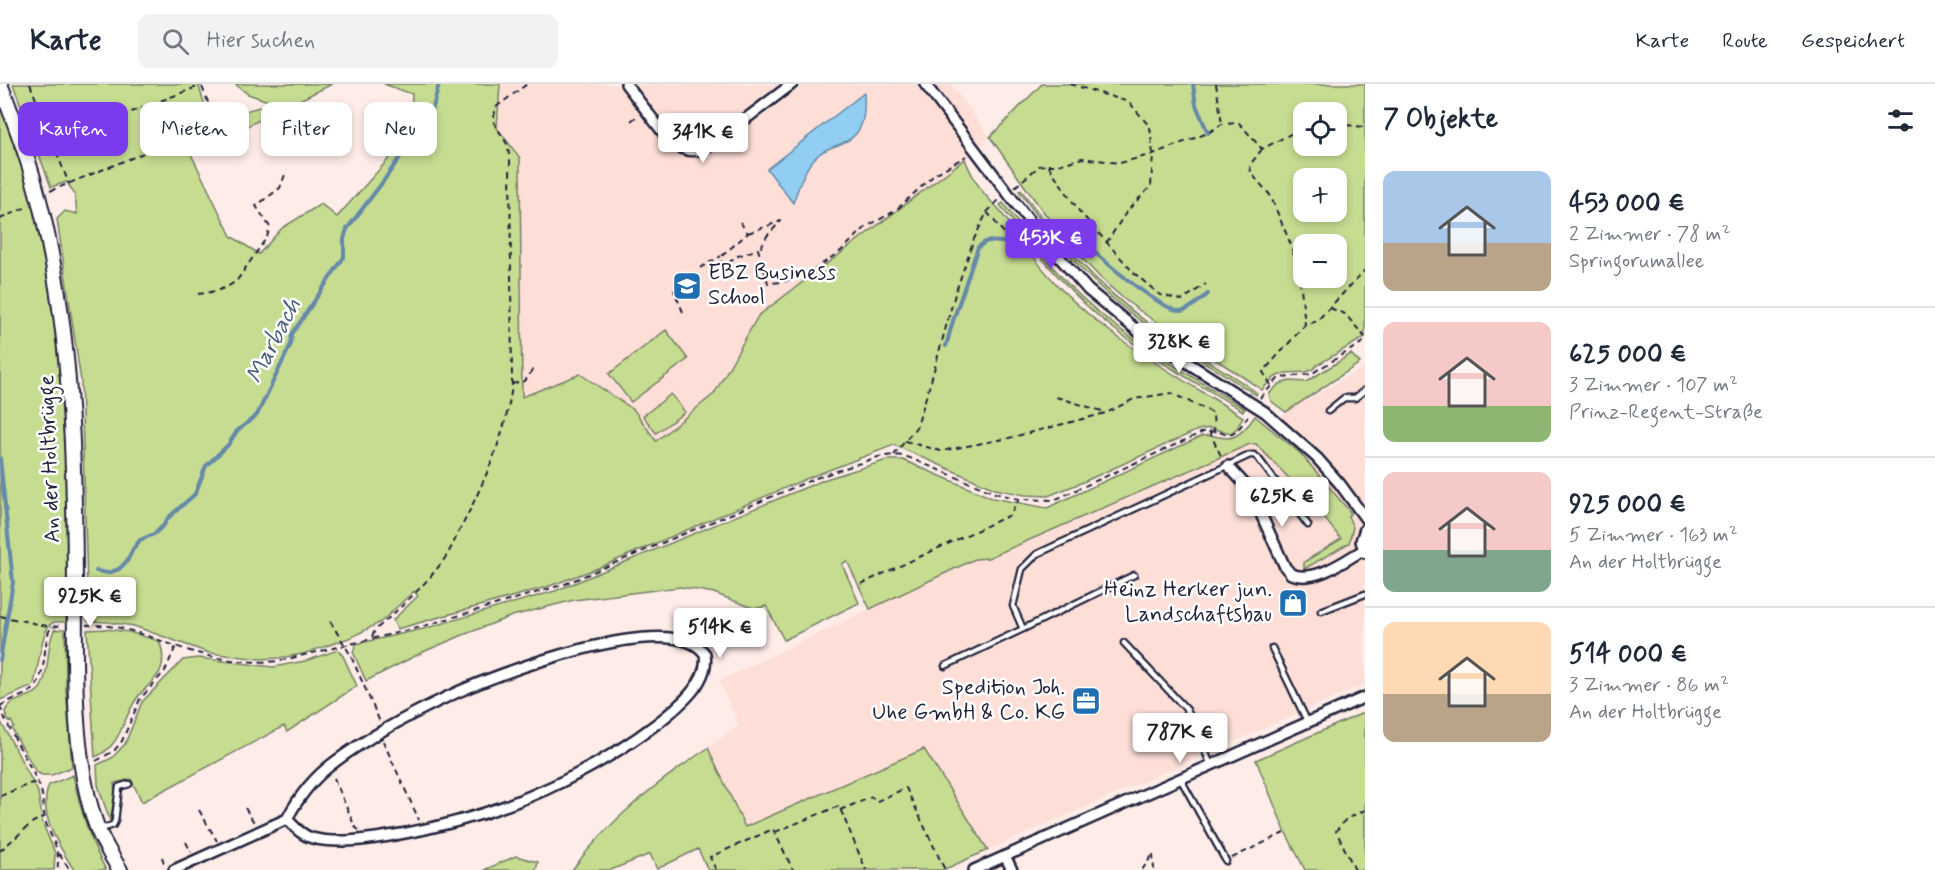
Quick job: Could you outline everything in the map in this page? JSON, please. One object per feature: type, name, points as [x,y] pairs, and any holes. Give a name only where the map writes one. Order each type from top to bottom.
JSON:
[{"type":"street","name":"An der Holtbrügge","points":[[0,84],[21,140],[39,202],[50,244],[57,286],[66,359],[72,442],[75,669],[89,761],[84,775],[88,797],[99,830],[120,870]]},
{"type":"street","points":[[626,84],[668,139],[676,146],[695,151],[711,146],[792,84]]},
{"type":"street","points":[[925,84],[1056,256],[1088,290],[1139,332],[1265,412],[1317,458],[1365,518]]},
{"type":"street","points":[[1228,466],[1250,490],[1291,574],[1308,577],[1364,551],[1361,541],[1365,529]]},
{"type":"street","points":[[174,870],[287,819],[301,795],[326,769],[382,731],[477,683],[540,661],[593,647],[646,638],[674,638],[694,643],[705,654],[705,670],[688,696],[668,715],[612,756],[574,776],[516,801],[474,817],[424,830],[362,839],[311,838],[301,833],[287,819]]},
{"type":"street","points":[[974,870],[1365,697]]},
{"type":"street","points":[[1005,856],[1012,870]]},
{"type":"lane","points":[[1328,411],[1344,398],[1354,398],[1365,390]]},
{"type":"lane","points":[[1023,629],[1013,606],[1022,569],[1037,554],[1254,455],[1308,525]]},
{"type":"lane","points":[[945,666],[1134,575]]},
{"type":"lane","points":[[1321,611],[1365,594]]},
{"type":"lane","points":[[1124,643],[1187,710],[1211,765]]},
{"type":"lane","points":[[1272,648],[1308,722]]},
{"type":"lane","points":[[1180,778],[1226,861]]},
{"type":"lane","points":[[99,830],[113,825],[119,787],[129,784]]},
{"type":"path","points":[[30,84],[37,102]]},
{"type":"path","points":[[372,637],[375,630],[414,596],[446,557],[472,506],[504,432],[512,384],[510,159],[507,144],[493,121],[496,106],[527,84]]},
{"type":"path","points":[[1070,84],[1129,102],[1150,127],[1153,154],[1151,186],[1127,210],[1107,242]]},
{"type":"path","points":[[1216,84],[1222,124]]},
{"type":"path","points":[[0,219],[39,202],[50,192],[213,125],[214,118],[201,85],[128,113]]},
{"type":"path","points":[[632,121],[637,116]]},
{"type":"path","points":[[893,455],[917,426],[955,294],[974,239],[987,212],[1039,166],[1058,165],[1082,158],[1120,163],[1153,154],[1215,130],[1222,124],[1239,123],[1262,149]]},
{"type":"path","points":[[1347,125],[1365,127]]},
{"type":"path","points":[[1293,133],[1262,149],[1250,165],[1251,173],[1270,195],[1291,245],[1300,279],[1305,325]]},
{"type":"path","points":[[758,249],[768,283],[783,282],[811,272],[842,250],[866,226],[902,206],[935,174],[975,150]]},
{"type":"path","points":[[58,156],[69,184]]},
{"type":"path","points":[[1048,165],[1079,211],[1134,273],[1160,295],[1182,300],[1206,284]]},
{"type":"path","points":[[198,294],[214,292],[232,285],[238,279],[267,237],[270,227],[256,206],[280,188],[286,172]]},
{"type":"path","points":[[987,212],[1009,239]]},
{"type":"path","points":[[700,268],[723,255],[748,233],[781,221],[767,236],[761,248],[721,264],[723,255]]},
{"type":"path","points":[[740,222],[748,233]]},
{"type":"path","points":[[1271,386],[1263,372],[1305,325],[1317,321],[1365,270]]},
{"type":"path","points":[[683,312],[674,291],[690,274]]},
{"type":"path","points":[[1262,396],[1279,378],[1303,376],[1324,368],[1365,339],[1346,314],[1330,308]]},
{"type":"path","points":[[512,384],[525,381],[535,367]]},
{"type":"path","points":[[904,441],[941,452],[1009,438],[1106,413],[1134,399],[1171,393],[1213,412],[1214,432]]},
{"type":"path","points":[[1056,397],[1106,413]]},
{"type":"path","points":[[0,616],[52,627],[117,626],[201,654],[263,662],[303,657],[372,637],[417,628],[564,584],[816,478],[879,457],[905,456],[977,487],[1019,499],[1054,500],[1203,432],[1232,435],[1248,417]]},
{"type":"path","points":[[1209,431],[1228,466]]},
{"type":"path","points":[[861,584],[1010,515],[1019,499]]},
{"type":"path","points":[[330,621],[344,645],[424,830]]},
{"type":"path","points":[[52,627],[47,636],[38,685],[30,692],[0,708],[19,750],[39,785],[44,817],[58,851],[70,870]]},
{"type":"path","points":[[89,761],[114,751],[122,741],[140,699],[165,670],[176,646]]},
{"type":"path","points":[[334,778],[362,839]]},
{"type":"path","points":[[0,796],[32,783],[39,785]]},
{"type":"path","points":[[840,810],[872,797],[874,802],[906,788],[945,870]]},
{"type":"path","points":[[775,832],[839,806],[866,870]]},
{"type":"path","points":[[245,808],[259,831]]},
{"type":"path","points":[[199,810],[221,849]]},
{"type":"path","points":[[1355,870],[1336,831],[1346,819],[1365,810]]},
{"type":"path","points":[[0,851],[33,822],[44,817]]},
{"type":"path","points":[[716,870],[710,857],[774,829],[793,870]]},
{"type":"path","points":[[1226,861],[1284,833]]},
{"type":"path","points":[[57,870],[58,851]]},
{"type":"path","points":[[1142,870],[1153,854],[1154,870]]},
{"type":"shaded area","name":"EBZ Business School","points":[[494,84],[951,84],[990,137],[966,160],[758,316],[714,394],[656,441],[522,398],[520,158],[497,128]]},
{"type":"shaded area","points":[[1365,367],[1365,684],[988,850],[924,749],[745,827],[708,748],[739,725],[719,681],[975,559],[988,558],[1235,449],[1297,405]]},
{"type":"green space","points":[[13,84],[198,84],[204,102],[140,102],[140,156],[192,156],[231,236],[259,254],[282,228],[321,204],[337,217],[391,156],[437,156],[437,102],[412,102],[412,94],[384,84],[500,84],[497,128],[520,158],[522,397],[580,374],[634,410],[656,441],[714,394],[758,316],[965,159],[983,192],[998,208],[1037,261],[1083,310],[1149,359],[1243,417],[1231,433],[1209,428],[1198,430],[1048,496],[1025,495],[995,489],[894,445],[808,478],[598,568],[547,587],[397,629],[393,620],[418,596],[414,591],[381,622],[352,637],[303,654],[260,659],[209,653],[134,626],[88,621],[81,381],[57,219],[65,211],[77,214],[75,195],[67,182],[51,187],[40,156],[128,156],[128,102],[20,102]]},
{"type":"green space","points":[[235,84],[332,84],[296,102],[271,102],[248,94]]},
{"type":"green space","points":[[1042,84],[1365,84],[1365,337],[1310,371],[1279,375],[1262,390],[1157,323],[1124,299],[1068,243],[990,137]]},
{"type":"green space","points":[[0,103],[21,163],[37,224],[57,346],[65,469],[69,595],[66,622],[52,623],[45,634],[33,686],[0,700]]},
{"type":"green space","points":[[261,107],[261,119],[249,125],[249,110]]},
{"type":"green space","points":[[1021,190],[1064,245],[1111,293],[1161,332],[1244,384],[1257,393],[1256,395],[1152,329],[1104,291],[1053,236],[1019,191]]},
{"type":"green space","points":[[1003,203],[1052,266],[1088,304],[1153,352],[1245,409],[1243,411],[1168,366],[1131,342],[1097,315],[1046,263],[1000,205]]},
{"type":"green space","points":[[666,330],[688,359],[631,402],[609,374]]},
{"type":"green space","points":[[1351,354],[1360,363],[1286,412],[1271,401],[1269,394],[1279,384],[1290,381],[1306,382]]},
{"type":"green space","points":[[671,394],[685,412],[656,433],[643,416]]},
{"type":"green space","points":[[1255,416],[1300,453],[1351,513],[1348,516],[1353,527],[1349,543],[1304,569],[1304,562],[1341,539],[1310,500],[1256,444],[1250,444],[988,558],[975,559],[870,609],[847,561],[842,564],[859,603],[784,640],[766,606],[755,609],[714,593],[680,587],[574,600],[512,616],[423,652],[366,681],[353,652],[356,644],[423,629],[555,591],[826,479],[887,460],[903,460],[992,498],[1047,508],[1202,436],[1230,438],[1235,436],[1247,427]]},
{"type":"green space","points":[[65,629],[66,689],[72,767],[52,775],[42,775],[36,772],[5,712],[12,703],[39,690],[44,679],[54,630]]},
{"type":"green space","points":[[106,629],[129,632],[159,641],[163,662],[157,676],[132,706],[111,746],[95,757],[87,630]]},
{"type":"green space","points":[[338,650],[357,686],[287,732],[284,726],[142,802],[131,779],[114,783],[115,794],[110,821],[98,785],[97,765],[112,758],[125,744],[142,702],[183,660],[198,658],[273,667],[305,661]]},
{"type":"green space","points":[[1365,712],[1365,870],[1305,870],[1285,831],[1256,760]]},
{"type":"green space","points":[[0,720],[38,792],[43,824],[55,853],[54,870],[0,870]]},
{"type":"green space","points":[[708,748],[745,827],[924,749],[988,850],[943,870],[708,870],[698,849],[657,869],[650,854],[611,870],[572,870],[618,818],[670,774]]},
{"type":"green space","points":[[73,775],[86,824],[106,870],[74,870],[51,829],[46,807],[49,785]]},
{"type":"green space","points":[[516,856],[538,862],[536,870],[484,870]]},
{"type":"water","points":[[864,93],[864,114],[857,133],[845,142],[822,152],[812,161],[802,178],[793,203],[767,169]]},
{"type":"waterway","name":"Marbach","points":[[96,571],[108,573],[119,569],[140,540],[154,534],[195,494],[206,466],[228,445],[237,431],[257,415],[291,344],[292,334],[344,257],[344,239],[347,229],[432,111],[439,84]]},
{"type":"waterway","points":[[1193,84],[1196,105],[1208,133]]},
{"type":"waterway","points":[[1063,223],[1132,283],[1172,309],[1184,310],[1208,294]]},
{"type":"waterway","points":[[946,346],[978,247],[987,241],[1015,243]]},
{"type":"waterway","points":[[0,459],[13,582],[0,660]]},
{"type":"place","name":"EBZ Business School","points":[[687,286]]},
{"type":"place","name":"Heinz Herker jun. Landschaftsbau","points":[[1293,603]]},
{"type":"place","name":"Spedition Joh. Uhe GmbH & Co. KG","points":[[1086,701]]}]
